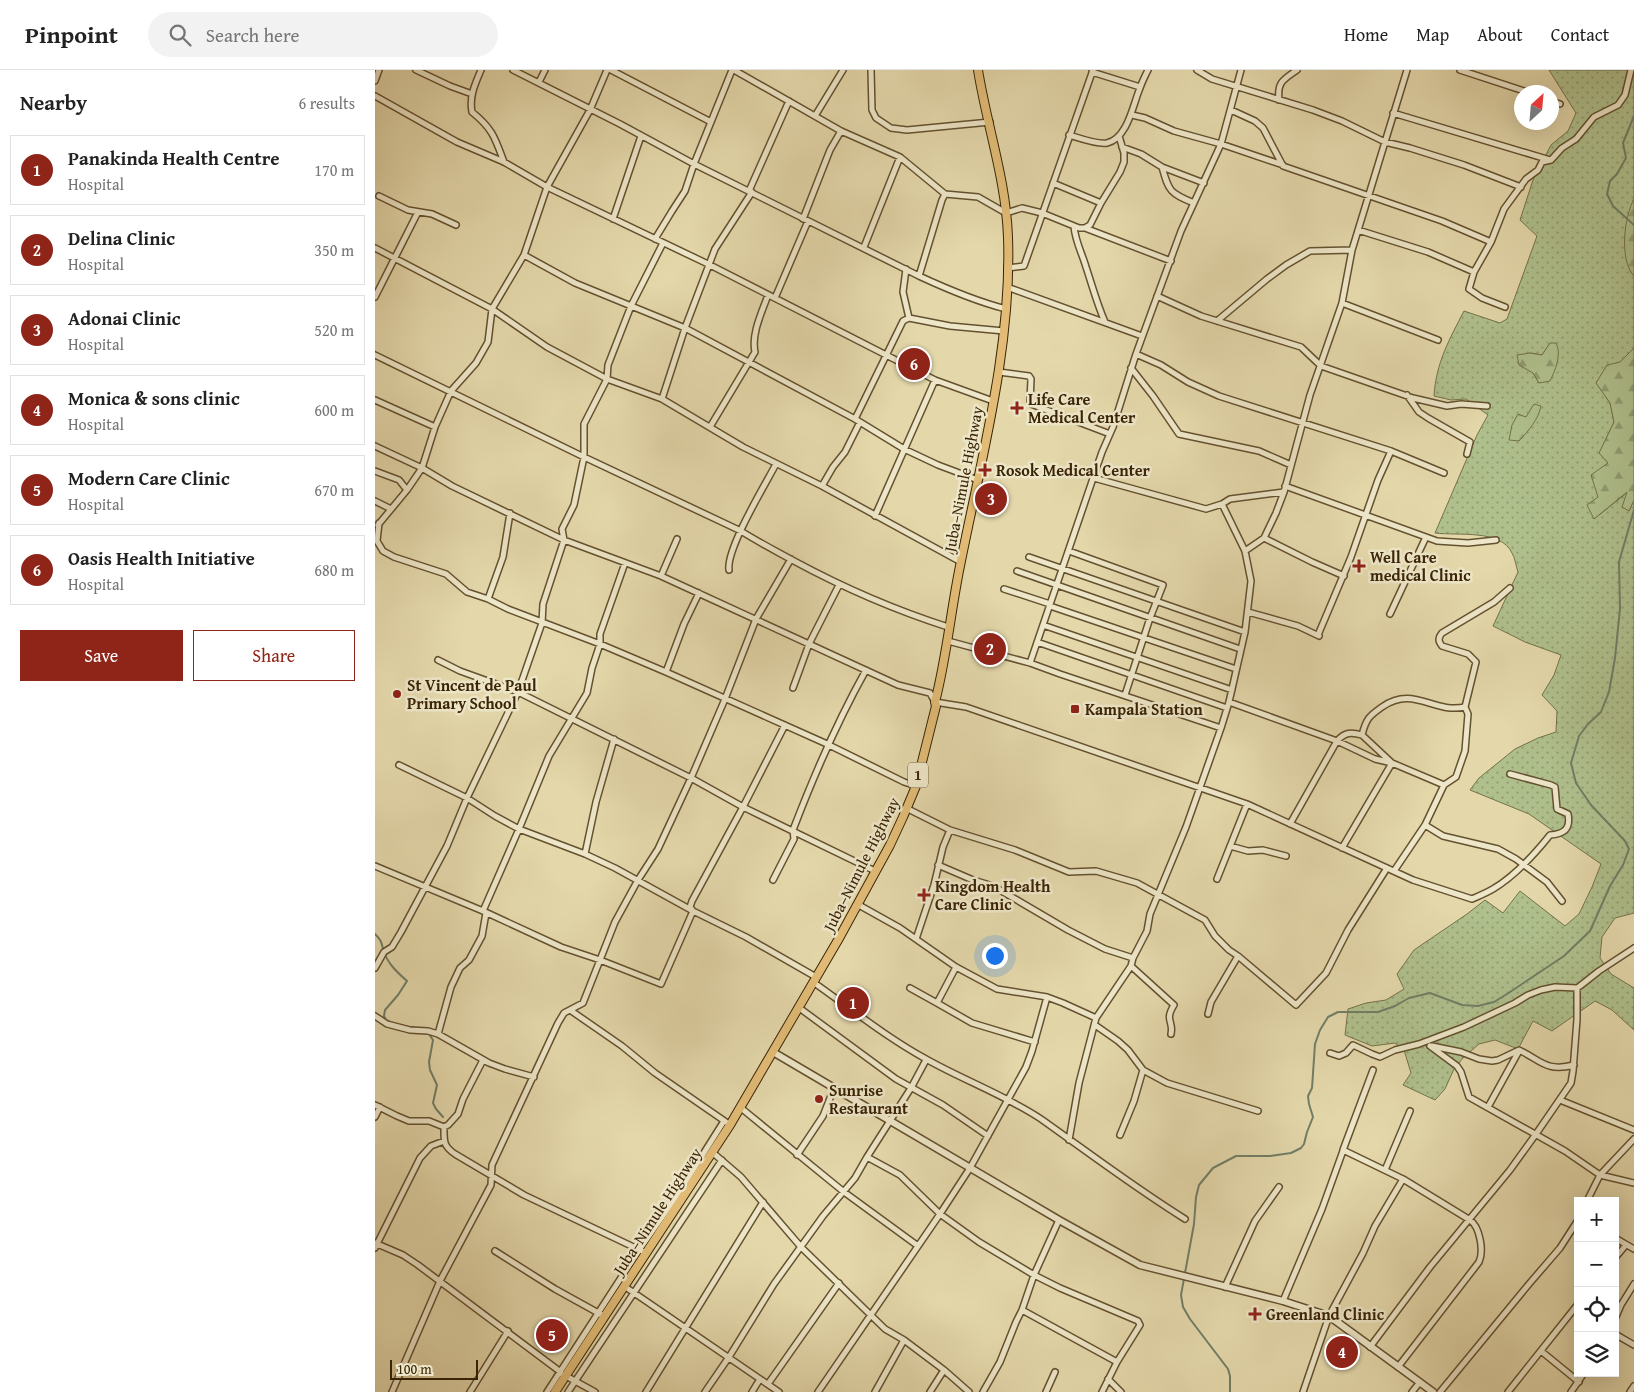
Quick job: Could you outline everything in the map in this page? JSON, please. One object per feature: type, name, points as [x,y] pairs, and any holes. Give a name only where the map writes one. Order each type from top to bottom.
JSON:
[{"type":"main road","name":"Juba–Nimule Highway","points":[[555,1392],[563,1374],[602,1315],[624,1286],[643,1252],[713,1152],[727,1123],[741,1108],[890,846],[916,786],[936,706],[935,702],[948,641],[948,628],[993,401],[1004,331],[1008,237],[1006,214],[1001,177],[982,93],[979,70]]},
{"type":"street","points":[[375,81],[379,70]]},
{"type":"street","points":[[416,70],[472,94]]},
{"type":"street","points":[[481,70],[470,104],[472,112],[492,132],[504,162]]},
{"type":"street","points":[[513,70],[694,164],[919,276],[951,291],[1005,309]]},
{"type":"street","points":[[539,82],[545,70]]},
{"type":"street","points":[[375,528],[407,490],[422,468],[435,427],[451,391],[476,363],[488,342],[492,308],[524,255],[547,187],[590,110],[607,70]]},
{"type":"street","points":[[611,70],[711,122]]},
{"type":"street","points":[[655,240],[685,191],[694,164],[733,70],[841,131],[901,157],[945,194],[978,197],[1006,214],[1022,208],[1042,213],[1171,261]]},
{"type":"street","points":[[815,116],[843,70]]},
{"type":"street","points":[[871,70],[872,110],[876,118],[891,128],[907,130],[990,122]]},
{"type":"street","points":[[1069,135],[1102,143],[1109,143],[1119,136],[1131,114],[1148,70]]},
{"type":"street","points":[[1197,70],[1212,79],[1313,110],[1342,121],[1385,142],[1464,165],[1521,187]]},
{"type":"street","points":[[1030,663],[1142,336],[1181,231],[1221,144],[1241,70]]},
{"type":"street","points":[[1279,100],[1278,90],[1282,80],[1297,70]]},
{"type":"street","points":[[1245,551],[1264,538],[1276,513],[1291,465],[1301,422],[1342,303],[1351,250],[1407,70]]},
{"type":"street","points":[[1460,70],[1514,88]]},
{"type":"street","points":[[1505,308],[1482,298],[1469,289],[1473,272],[1491,242],[1505,209],[1526,179],[1538,170],[1542,162],[1551,160],[1562,148],[1576,139],[1594,117],[1618,105],[1625,96],[1631,70]]},
{"type":"street","points":[[1007,268],[1024,266],[1092,71],[1120,82],[1140,87]]},
{"type":"street","points":[[375,96],[457,142],[504,162],[547,187],[710,265],[886,356],[935,380],[993,401]]},
{"type":"street","points":[[662,399],[685,328],[715,249],[750,192],[789,101]]},
{"type":"street","points":[[1231,110],[1255,121],[1263,128],[1283,166]]},
{"type":"street","points":[[1393,113],[1551,160]]},
{"type":"street","points":[[1131,114],[1174,131],[1221,144],[1442,221],[1491,242]]},
{"type":"street","points":[[775,298],[806,220],[830,150],[841,131]]},
{"type":"street","points":[[613,219],[641,136]]},
{"type":"street","points":[[1085,228],[1091,224],[1125,162],[1119,136]]},
{"type":"street","points":[[1122,147],[1141,154],[1162,167],[1204,183]]},
{"type":"street","points":[[864,247],[901,157]]},
{"type":"street","points":[[1162,167],[1172,192],[1194,203]]},
{"type":"street","points":[[1053,183],[1101,203]]},
{"type":"street","points":[[919,276],[945,194]]},
{"type":"street","points":[[379,196],[408,210],[432,214],[457,226]]},
{"type":"street","points":[[375,297],[419,212]]},
{"type":"street","points":[[1074,226],[1074,234],[1100,310],[1106,322]]},
{"type":"street","points":[[1358,230],[1428,252],[1473,272]]},
{"type":"street","points":[[375,968],[384,952],[392,947],[401,932],[447,846],[467,798],[518,692],[542,623],[543,604],[564,540],[562,529],[574,505],[584,457],[583,424],[607,379],[608,365],[631,306],[663,243]]},
{"type":"street","points":[[375,248],[492,308],[547,347],[607,379],[662,399],[743,447],[821,486],[961,562]]},
{"type":"street","points":[[1217,321],[1267,279],[1310,251],[1351,250]]},
{"type":"street","points":[[524,255],[575,283],[685,328],[858,421],[904,449],[938,465],[978,480]]},
{"type":"street","points":[[906,269],[903,292],[909,318]]},
{"type":"street","points":[[1007,287],[1142,336]]},
{"type":"street","points":[[710,427],[755,352],[757,328],[768,295]]},
{"type":"street","points":[[1157,296],[1201,316],[1301,347],[1321,366],[1407,395],[1447,406],[1461,404],[1487,406]]},
{"type":"street","points":[[1342,303],[1438,340]]},
{"type":"street","points":[[821,486],[845,452],[903,321],[909,318],[950,326],[1004,331]]},
{"type":"street","points":[[1136,354],[1161,365],[1188,382],[1219,396],[1391,451],[1444,474]]},
{"type":"street","points":[[375,355],[741,531],[839,585],[899,611],[948,628]]},
{"type":"street","points":[[1131,368],[1179,434],[1259,452],[1291,465]]},
{"type":"street","points":[[999,372],[1029,376],[1032,382],[1029,402],[1031,404],[1110,434]]},
{"type":"street","points":[[875,516],[935,380]]},
{"type":"street","points":[[1407,395],[1419,412],[1470,442],[1467,454]]},
{"type":"street","points":[[375,400],[435,427]]},
{"type":"street","points":[[375,446],[422,468],[452,486],[564,540],[661,576],[898,685],[930,693],[935,702],[966,707],[1247,804],[1413,880],[1472,899],[1493,889],[1513,874],[1550,835],[1559,835],[1567,828],[1569,817],[1568,814],[1557,809],[1555,787],[1551,784],[1510,774]]},
{"type":"street","points":[[1248,612],[1298,626],[1319,636],[1344,576],[1378,480],[1391,451]]},
{"type":"street","points":[[729,570],[728,563],[741,531],[776,464]]},
{"type":"street","points":[[375,471],[399,480],[407,490]]},
{"type":"street","points":[[1094,478],[1206,509],[1222,504],[1230,499],[1284,489],[1367,515],[1437,541],[1467,543],[1496,540]]},
{"type":"street","points":[[375,501],[391,509]]},
{"type":"street","points":[[1069,1140],[1079,1083],[1096,1018],[1131,966],[1133,958],[1147,931],[1150,914],[1200,788],[1229,702],[1245,632],[1251,580],[1245,551],[1222,504]]},
{"type":"street","points":[[488,599],[503,557],[510,513]]},
{"type":"street","points":[[379,523],[377,541],[383,551],[446,574],[467,592],[666,672],[827,744],[903,782],[916,786]]},
{"type":"street","points":[[1390,614],[1426,537]]},
{"type":"street","points":[[1264,538],[1344,576]]},
{"type":"street","points":[[661,576],[677,539]]},
{"type":"street","points":[[1069,551],[1163,585],[1150,618],[1125,695]]},
{"type":"street","points":[[1029,557],[1245,632]]},
{"type":"street","points":[[392,1392],[440,1281],[491,1185],[492,1165],[558,1023],[564,1013],[583,1003],[615,922],[658,849],[691,778],[756,620],[791,559]]},
{"type":"street","points":[[438,1034],[454,981],[460,968],[469,960],[482,936],[484,912],[549,756],[587,693],[592,668],[600,644],[602,627],[625,563]]},
{"type":"street","points":[[1017,571],[1241,649]]},
{"type":"street","points":[[793,688],[809,644],[839,585]]},
{"type":"street","points":[[1394,871],[1425,825],[1444,785],[1456,778],[1465,750],[1468,714],[1465,706],[1475,662],[1468,654],[1442,646],[1439,638],[1442,634],[1495,602],[1510,588]]},
{"type":"street","points":[[1004,589],[1144,639],[1236,669]]},
{"type":"street","points":[[666,672],[684,624],[699,593]]},
{"type":"street","points":[[1043,625],[1231,690]]},
{"type":"street","points":[[948,641],[1030,663],[1221,728]]},
{"type":"street","points":[[1037,642],[1227,708]]},
{"type":"street","points":[[438,660],[460,671],[518,692],[691,778],[743,807],[875,871]]},
{"type":"street","points":[[773,880],[794,839],[793,830],[827,744],[866,670]]},
{"type":"street","points":[[1362,735],[1370,716],[1389,702],[1406,697],[1450,708],[1465,706]]},
{"type":"street","points":[[1229,702],[1337,741],[1375,759],[1392,763],[1444,785]]},
{"type":"street","points":[[693,912],[690,907],[692,901],[785,725]]},
{"type":"street","points":[[1290,824],[1337,741],[1344,734],[1362,735],[1392,763]]},
{"type":"street","points":[[585,854],[596,802],[614,739]]},
{"type":"street","points":[[1342,848],[1392,763]]},
{"type":"street","points":[[399,764],[467,798],[519,829],[585,854],[746,938],[814,979],[855,1013],[926,1060],[1007,1100],[1040,1119],[1121,1177],[1185,1219]]},
{"type":"street","points":[[1217,879],[1247,804]]},
{"type":"street","points":[[907,808],[950,830],[1015,850],[1069,872],[1096,871],[1137,882],[1205,920],[1215,936],[1229,950],[1296,1005],[1325,973],[1348,930],[1387,868]]},
{"type":"street","points":[[1425,825],[1443,836],[1498,850],[1523,863],[1553,888],[1562,901]]},
{"type":"street","points":[[916,939],[934,885],[943,846],[950,830]]},
{"type":"street","points":[[1230,846],[1248,851],[1263,850],[1286,856]]},
{"type":"street","points":[[938,865],[973,880],[993,886],[1067,930],[1105,949],[1133,958]]},
{"type":"street","points":[[375,866],[561,947],[661,984],[693,912]]},
{"type":"street","points":[[857,904],[916,939],[957,967],[997,988],[1047,997],[1096,1018]]},
{"type":"street","points":[[1330,1053],[1339,1056],[1346,1053],[1353,1044],[1380,1057],[1401,1048],[1419,1044],[1465,1027],[1541,990],[1555,987],[1577,988],[1634,948]]},
{"type":"street","points":[[1208,1014],[1211,1002],[1238,956]]},
{"type":"street","points":[[1131,966],[1174,1005],[1169,1012],[1168,1018],[1172,1030],[1171,1034]]},
{"type":"street","points":[[937,1003],[957,967]]},
{"type":"street","points":[[910,988],[972,1023],[1035,1042]]},
{"type":"street","points":[[1370,1347],[1430,1267],[1470,1220],[1537,1134],[1571,1083],[1577,1020],[1577,988]]},
{"type":"street","points":[[818,1392],[970,1168],[1026,1067],[1047,997]]},
{"type":"street","points":[[798,1007],[896,1079],[943,1105],[988,1136]]},
{"type":"street","points":[[495,1251],[555,1289],[602,1315],[678,1194],[727,1123],[570,1010]]},
{"type":"street","points":[[375,1016],[387,1024],[438,1034],[483,1060],[505,1069],[534,1077]]},
{"type":"street","points":[[1095,1025],[1129,1050],[1143,1070],[1167,1083],[1258,1111]]},
{"type":"street","points":[[1419,1044],[1461,1052],[1479,1059],[1492,1061],[1519,1050]]},
{"type":"street","points":[[1429,1046],[1457,1066],[1461,1072],[1469,1097],[1537,1134],[1600,1175],[1634,1183]]},
{"type":"street","points":[[1519,1050],[1551,1067],[1558,1068],[1574,1065]]},
{"type":"street","points":[[1488,1107],[1519,1050]]},
{"type":"street","points":[[773,1052],[1139,1265],[1283,1301],[1329,1316],[1433,1392]]},
{"type":"street","points":[[375,1117],[377,1106],[409,1121],[429,1121],[444,1127],[448,1126],[458,1114],[463,1099],[483,1060]]},
{"type":"street","points":[[705,1392],[801,1246],[855,1178],[911,1088],[926,1060]]},
{"type":"street","points":[[1120,1135],[1134,1101],[1143,1070]]},
{"type":"street","points":[[1283,1301],[1323,1209],[1373,1070]]},
{"type":"street","points":[[797,1155],[823,1116],[834,1088]]},
{"type":"street","points":[[1560,1100],[1634,1130]]},
{"type":"street","points":[[741,1108],[844,1192],[918,1246]]},
{"type":"street","points":[[1385,1170],[1410,1112]]},
{"type":"street","points":[[1343,1150],[1356,1122]]},
{"type":"street","points":[[444,1127],[444,1141],[447,1148],[524,1195],[643,1252]]},
{"type":"street","points":[[1589,1197],[1600,1175],[1634,1139]]},
{"type":"street","points":[[444,1141],[431,1146],[420,1158],[376,1245],[403,1255],[563,1374],[595,1392]]},
{"type":"street","points":[[1343,1150],[1403,1179],[1470,1220],[1475,1224],[1480,1241],[1481,1258],[1479,1262],[1398,1367]]},
{"type":"street","points":[[713,1152],[741,1177],[801,1246],[885,1329],[904,1340],[944,1370],[969,1392]]},
{"type":"street","points":[[867,1157],[899,1175],[940,1214],[979,1242],[1034,1275],[1138,1321],[1140,1325],[1117,1362],[1102,1392]]},
{"type":"street","points":[[568,1392],[722,1160]]},
{"type":"street","points":[[1303,1392],[1329,1316],[1375,1226],[1403,1179]]},
{"type":"street","points":[[1225,1287],[1255,1221],[1279,1187]]},
{"type":"street","points":[[646,1392],[763,1202]]},
{"type":"street","points":[[983,1392],[1000,1362],[1016,1322],[1023,1310],[1034,1275],[1059,1220]]},
{"type":"street","points":[[1440,1392],[1560,1248],[1574,1226]]},
{"type":"street","points":[[1619,1241],[1634,1249]]},
{"type":"street","points":[[1619,1253],[1626,1245]]},
{"type":"street","points":[[768,1384],[839,1283]]},
{"type":"street","points":[[1619,1310],[1634,1284]]},
{"type":"street","points":[[624,1286],[779,1392]]},
{"type":"street","points":[[1508,1392],[1574,1309]]},
{"type":"street","points":[[1023,1310],[1117,1362]]},
{"type":"street","points":[[470,1392],[508,1332]]},
{"type":"street","points":[[1619,1336],[1634,1345]]},
{"type":"street","points":[[875,1392],[904,1340]]},
{"type":"street","points":[[1541,1351],[1579,1382]]},
{"type":"street","points":[[930,1392],[944,1370]]},
{"type":"street","points":[[1046,1392],[1055,1372]]},
{"type":"street","points":[[547,1392],[563,1374]]},
{"type":"street","points":[[1571,1392],[1582,1377]]},
{"type":"street","points":[[752,1392],[760,1379]]},
{"type":"street","points":[[1108,1379],[1121,1392]]},
{"type":"street","points":[[1412,1392],[1420,1382]]},
{"type":"street","points":[[1631,1392],[1634,1386]]},
{"type":"green space","points":[[1549,70],[1634,70],[1634,199],[1630,271],[1634,276],[1634,348],[1596,382],[1610,403],[1614,422],[1600,452],[1608,463],[1594,519],[1628,492],[1629,511],[1634,500],[1634,913],[1615,918],[1602,937],[1600,958],[1611,974],[1634,988],[1634,1030],[1612,1010],[1595,1001],[1552,1031],[1533,1021],[1518,1049],[1495,1040],[1479,1044],[1454,1069],[1445,1089],[1435,1100],[1403,1085],[1411,1073],[1404,1050],[1395,1043],[1372,1046],[1345,1035],[1348,1009],[1366,1003],[1386,1000],[1404,989],[1397,974],[1414,950],[1485,900],[1503,913],[1520,891],[1565,926],[1579,914],[1601,864],[1529,814],[1470,790],[1479,778],[1515,749],[1556,732],[1557,711],[1542,695],[1554,675],[1561,655],[1525,642],[1493,626],[1518,572],[1513,555],[1506,545],[1499,540],[1478,535],[1435,533],[1477,435],[1488,415],[1466,399],[1451,400],[1434,396],[1440,362],[1464,311],[1500,323],[1507,319],[1537,236],[1520,220],[1533,180],[1551,145],[1568,131],[1576,113]],"holes":[[[1550,343],[1539,383],[1533,373],[1530,353],[1542,355]]]},
{"type":"green space","points":[[1634,199],[1634,276],[1626,260],[1625,238],[1628,216]]},
{"type":"green space","points":[[1550,343],[1556,343],[1558,347],[1557,362],[1550,381],[1539,383],[1533,373],[1519,365],[1517,355],[1530,353],[1542,355]]},
{"type":"green space","points":[[1634,348],[1634,500],[1629,511],[1622,507],[1627,492],[1594,519],[1587,505],[1598,497],[1591,475],[1608,463],[1599,453],[1614,422],[1610,403],[1596,383],[1607,365],[1620,362]]},
{"type":"green space","points":[[1534,404],[1541,406],[1533,425],[1519,441],[1509,440],[1512,425],[1518,414],[1526,417]]},
{"type":"waterway","points":[[1634,116],[1623,143],[1626,158],[1617,174],[1610,181],[1607,194],[1613,206],[1634,225]]},
{"type":"waterway","points":[[1230,1392],[1228,1369],[1190,1319],[1183,1307],[1181,1295],[1199,1185],[1213,1168],[1236,1156],[1270,1156],[1291,1153],[1301,1148],[1313,1117],[1308,1096],[1312,1088],[1315,1044],[1320,1030],[1328,1017],[1338,1012],[1378,1012],[1395,1006],[1409,998],[1430,993],[1462,1005],[1478,1006],[1494,1002],[1564,956],[1590,931],[1610,886],[1623,865],[1629,849],[1625,841],[1591,805],[1576,783],[1571,763],[1579,736],[1601,712],[1609,692],[1620,609],[1619,562],[1634,510]]},
{"type":"waterway","points":[[375,934],[381,941],[388,960],[407,981],[385,1010],[384,1016],[390,1022]]},
{"type":"waterway","points":[[402,1026],[417,1028]]},
{"type":"waterway","points":[[429,1034],[433,1040],[429,1062],[430,1070],[437,1085],[433,1103],[443,1117]]},
{"type":"place","name":"Oasis Health Initiative","points":[[914,364]]},
{"type":"place","name":"Life Care Medical Center","points":[[1017,408]]},
{"type":"place","name":"Rosok Medical Center","points":[[985,470]]},
{"type":"place","name":"Adonai Clinic","points":[[991,499]]},
{"type":"place","name":"Well Care medical Clinic","points":[[1359,566]]},
{"type":"place","name":"Delina Clinic","points":[[990,649]]},
{"type":"place","name":"St Vincent de Paul Primary School","points":[[397,694]]},
{"type":"place","name":"Kampala Station","points":[[1075,709]]},
{"type":"place","name":"Kingdom Health Care Clinic","points":[[924,895]]},
{"type":"place","name":"Panakinda Health Centre","points":[[853,1003]]},
{"type":"place","name":"Sunrise Restaurant","points":[[819,1099]]},
{"type":"place","name":"Greenland Clinic","points":[[1255,1314]]},
{"type":"place","name":"Modern Care Clinic","points":[[552,1335]]},
{"type":"place","name":"Monica & sons clinic","points":[[1342,1352]]}]
